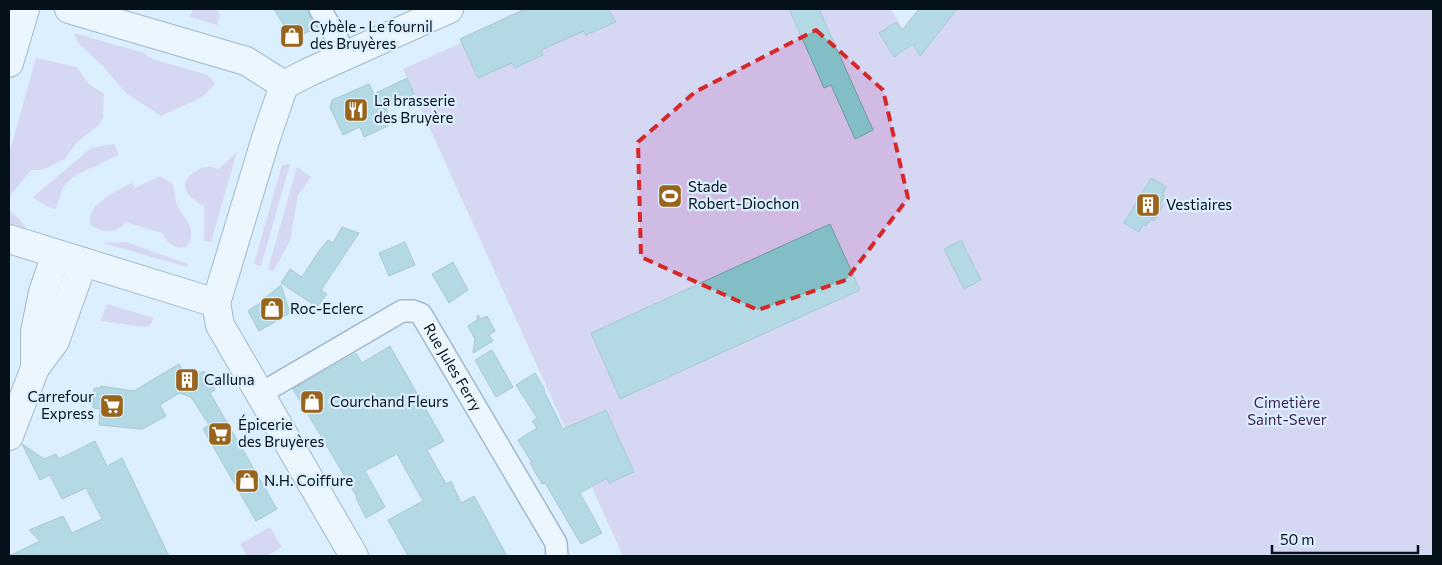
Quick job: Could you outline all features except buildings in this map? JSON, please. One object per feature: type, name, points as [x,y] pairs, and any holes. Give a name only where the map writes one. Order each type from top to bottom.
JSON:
[{"type":"main road","points":[[9,63],[25,9]]},
{"type":"main road","points":[[69,9],[246,61],[284,85]]},
{"type":"main road","points":[[354,556],[220,325],[216,303],[284,85],[449,9]]},
{"type":"main road","points":[[9,239],[216,303]]},
{"type":"main road","points":[[35,368],[35,332],[43,292],[56,254]]},
{"type":"main road","points":[[9,436],[35,368],[55,341],[83,262]]},
{"type":"street","points":[[320,9],[347,56]]},
{"type":"street","name":"Rue Jules Ferry","points":[[260,394],[402,311],[413,311],[421,314],[556,543],[557,556]]},
{"type":"highlighted area","points":[[816,30],[883,90],[908,198],[846,280],[758,310],[641,257],[638,142],[695,92]]},
{"type":"green space","points":[[193,9],[216,9],[220,15],[217,25],[190,17]]},
{"type":"green space","name":"Cimetière Saint-Sever","points":[[525,9],[891,9],[920,56],[957,9],[1433,9],[1433,556],[623,556],[403,69],[461,43],[460,39]]},
{"type":"green space","points":[[74,33],[144,53],[152,59],[208,75],[215,84],[202,97],[161,116],[127,94],[103,66],[78,43]]},
{"type":"green space","points":[[36,58],[77,67],[90,85],[104,94],[103,117],[99,125],[77,142],[65,159],[47,168],[31,170],[9,197],[9,154]]},
{"type":"green space","points":[[114,144],[119,155],[74,176],[63,187],[56,209],[48,207],[33,197],[91,148]]},
{"type":"green space","points":[[237,152],[211,242],[204,241],[204,206],[190,196],[185,188],[185,183],[192,174],[201,168],[219,169]]},
{"type":"green space","points":[[290,164],[261,266],[254,264],[282,165]]},
{"type":"green space","points":[[297,167],[311,177],[298,195],[290,241],[273,271],[268,269]]},
{"type":"green space","points":[[160,176],[173,184],[177,204],[188,221],[191,239],[185,247],[176,247],[171,244],[162,233],[126,222],[114,231],[100,230],[91,225],[92,211],[111,194],[132,183],[135,188]]},
{"type":"green space","points":[[9,211],[26,227],[25,231],[9,227]]},
{"type":"green space","points":[[126,242],[188,264],[187,267],[103,243]]},
{"type":"green space","points":[[107,304],[154,318],[149,326],[144,327],[101,321]]},
{"type":"green space","points":[[270,527],[282,547],[267,556],[247,556],[240,544]]},
{"type":"place","name":"Cybèle - Le fournil des Bruyères","points":[[292,36]]},
{"type":"place","name":"La brasserie des Bruyère","points":[[356,110]]},
{"type":"place","name":"Stade Robert-Diochon","points":[[670,196]]},
{"type":"place","name":"Vestiaires","points":[[1148,205]]},
{"type":"place","name":"Roc-Eclerc","points":[[272,309]]},
{"type":"place","name":"Calluna","points":[[187,380]]},
{"type":"place","name":"Courchand Fleurs","points":[[312,402]]},
{"type":"place","name":"Carrefour Express","points":[[112,406]]},
{"type":"place","name":"Épicerie des Bruyères","points":[[220,434]]},
{"type":"place","name":"N.H. Coiffure","points":[[247,481]]}]
